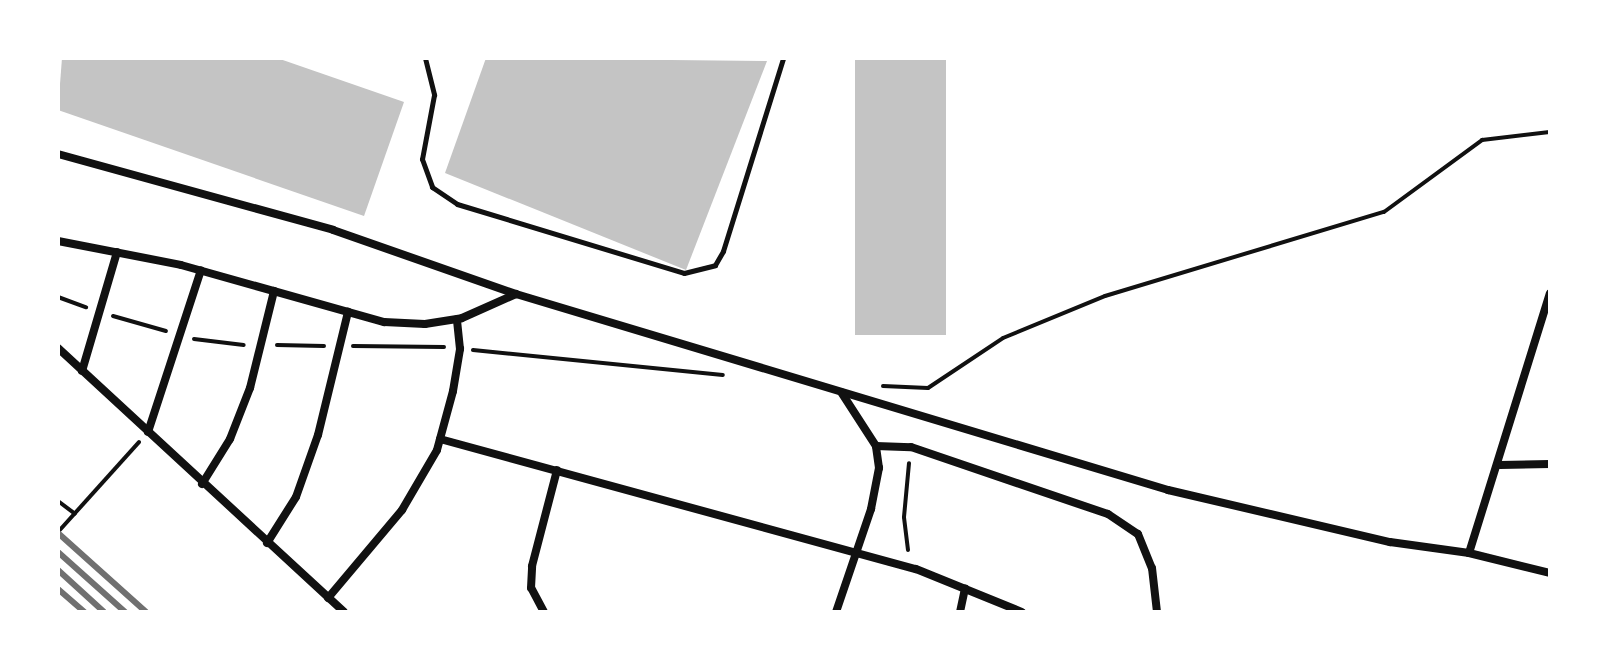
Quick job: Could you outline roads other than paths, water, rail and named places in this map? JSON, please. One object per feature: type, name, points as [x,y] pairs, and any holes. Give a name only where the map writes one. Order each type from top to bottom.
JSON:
[{"type":"street","points":[[58,154],[333,230],[516,294],[1168,490],[1390,542],[1469,553],[1550,573]]},
{"type":"street","points":[[58,241],[201,270],[384,322],[457,319],[516,294]]},
{"type":"street","points":[[82,371],[117,252]]},
{"type":"street","points":[[148,432],[201,270]]},
{"type":"street","points":[[202,484],[230,439],[263,345],[274,291]]},
{"type":"street","points":[[1469,553],[1500,465],[1550,293]]},
{"type":"street","points":[[267,543],[296,497],[318,435],[348,312]]},
{"type":"street","points":[[328,598],[402,510],[440,439],[460,349],[457,319]]},
{"type":"street","points":[[58,348],[344,612]]},
{"type":"street","points":[[836,612],[857,552],[879,468],[876,446],[841,392]]},
{"type":"street","points":[[440,439],[916,569],[1022,612]]},
{"type":"street","points":[[876,446],[911,447],[1108,514],[1138,534],[1152,568],[1157,612]]},
{"type":"street","points":[[1500,465],[1550,464]]},
{"type":"street","points":[[544,612],[531,588],[532,566],[557,470]]},
{"type":"street","points":[[960,612],[965,589]]},
{"type":"lane","points":[[425,58],[434,95],[422,159],[432,187],[457,204],[684,273],[715,265],[723,251],[783,58]]},
{"type":"railway","points":[[58,533],[146,612]]},
{"type":"railway","points":[[58,552],[125,612]]},
{"type":"railway","points":[[58,570],[104,612]]},
{"type":"railway","points":[[58,589],[84,612]]}]
